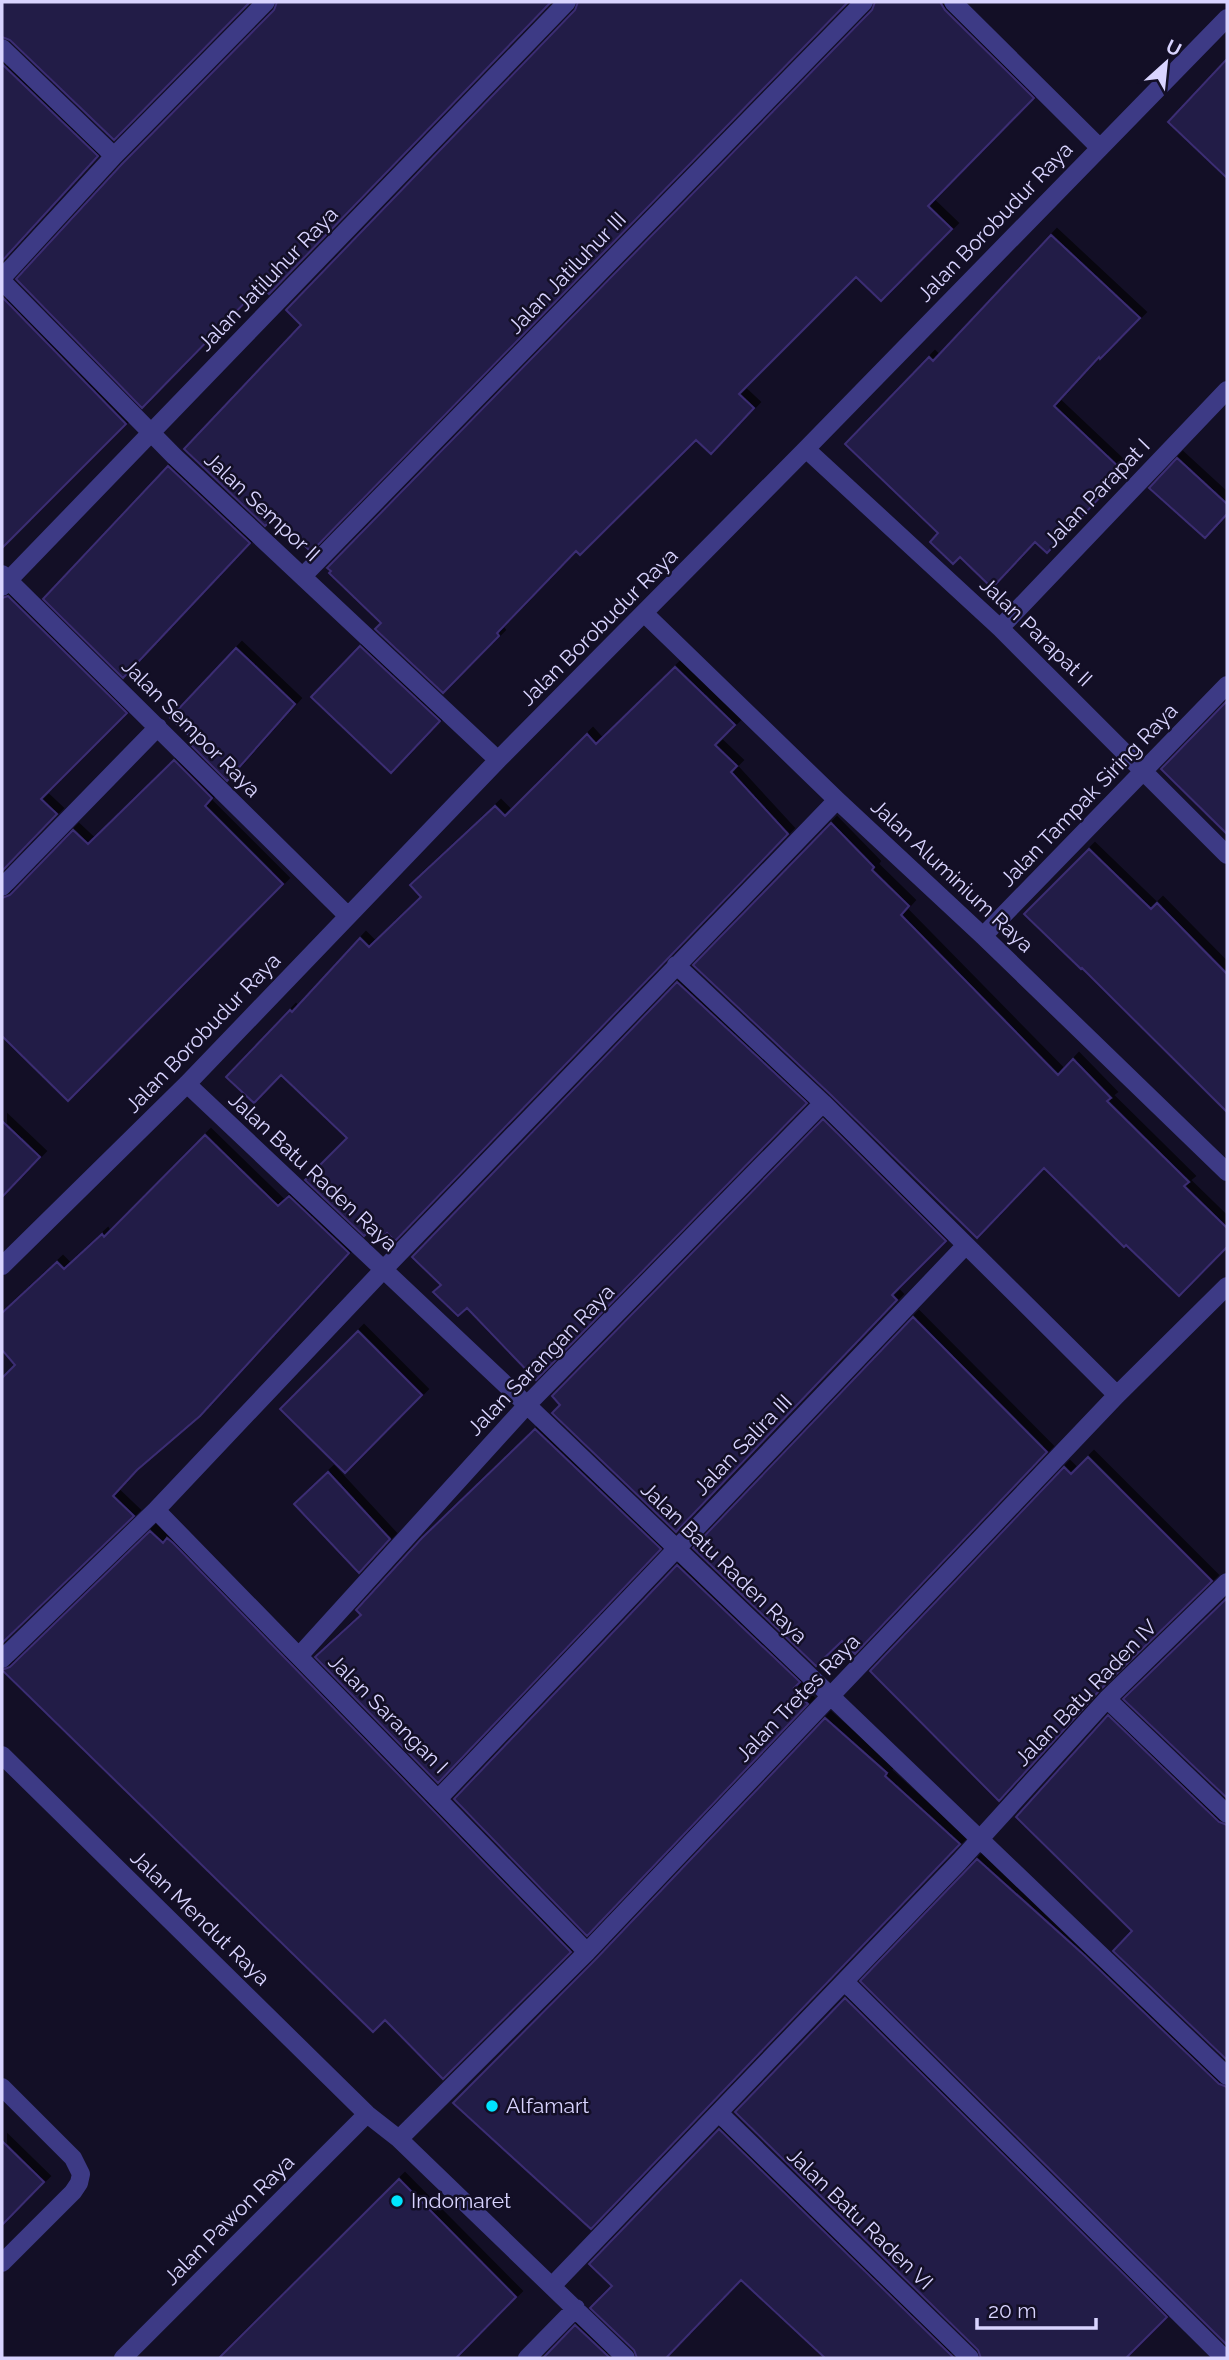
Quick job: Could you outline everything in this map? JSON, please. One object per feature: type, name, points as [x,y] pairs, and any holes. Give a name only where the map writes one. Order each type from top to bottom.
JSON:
[{"type":"street","points":[[2,279],[114,156],[266,2]]},
{"type":"street","name":"Jalan Jatiluhur Raya","points":[[4,580],[151,433],[567,2]]},
{"type":"street","name":"Jalan Jatiluhur III","points":[[303,576],[864,2]]},
{"type":"street","points":[[953,2],[1099,147]]},
{"type":"street","name":"Jalan Borobudur Raya","points":[[2,1266],[187,1084],[498,760],[1227,18]]},
{"type":"street","points":[[2,48],[114,156]]},
{"type":"street","name":"Jalan Sempor II","points":[[2,279],[151,433],[498,760]]},
{"type":"street","name":"Jalan Parapat I","points":[[1000,628],[1227,390]]},
{"type":"street","name":"Jalan Parapat II","points":[[806,449],[1000,628],[1227,855]]},
{"type":"street","name":"Jalan Sempor Raya","points":[[4,580],[158,727],[348,916]]},
{"type":"street","name":"Jalan Aluminium Raya","points":[[644,613],[1227,1172]]},
{"type":"street","name":"Jalan Tampak Siring Raya","points":[[983,936],[1227,685]]},
{"type":"street","points":[[2,887],[158,727]]},
{"type":"street","points":[[2,1658],[156,1510],[383,1270],[837,800]]},
{"type":"street","points":[[677,965],[823,1103],[1117,1395]]},
{"type":"street","name":"Jalan Batu Raden Raya","points":[[187,1084],[527,1405],[1227,2076]]},
{"type":"street","name":"Jalan Sarangan Raya","points":[[299,1656],[527,1405],[823,1103]]},
{"type":"street","name":"Jalan Salira III","points":[[439,1798],[966,1245]]},
{"type":"street","name":"Jalan Tretes Raya","points":[[399,2139],[586,1952],[1117,1395],[1227,1286]]},
{"type":"street","name":"Jalan Sarangan I","points":[[156,1510],[586,1952]]},
{"type":"street","name":"Jalan Batu Raden IV","points":[[552,2286],[845,1982],[1107,1699],[1227,1582]]},
{"type":"street","points":[[1107,1699],[1227,1814]]},
{"type":"street","name":"Jalan Mendut Raya","points":[[2,1755],[367,2114],[399,2139],[626,2358]]},
{"type":"street","points":[[845,1982],[1224,2358]]},
{"type":"street","points":[[2,2087],[73,2158],[81,2174],[73,2192],[2,2263]]},
{"type":"street","name":"Jalan Batu Raden VI","points":[[719,2113],[970,2358]]},
{"type":"street","name":"Jalan Pawon Raya","points":[[123,2358],[367,2114]]},
{"type":"street","points":[[527,2358],[576,2308]]},
{"type":"building","points":[[2,2],[250,2],[114,140],[10,40],[2,37]]},
{"type":"building","points":[[277,2],[551,2],[269,294],[261,286],[142,408],[16,279],[122,164],[274,10]]},
{"type":"building","points":[[578,2],[848,2],[311,552],[275,516],[265,526],[184,449],[301,325],[286,310],[575,10]]},
{"type":"building","points":[[875,2],[940,2],[1034,98],[928,206],[952,229],[881,301],[856,277],[739,394],[754,408],[711,454],[696,440],[580,555],[576,551],[443,693],[375,629],[381,623],[327,568],[872,10]]},
{"type":"building","points":[[1227,59],[1227,178],[1168,122]]},
{"type":"building","points":[[2,64],[98,156],[2,261]]},
{"type":"building","points":[[1051,235],[1140,318],[1054,406],[1124,472],[1047,553],[1035,542],[992,588],[960,557],[953,564],[930,542],[938,533],[845,444],[929,357],[933,361]]},
{"type":"building","points":[[2,297],[126,424],[2,548]]},
{"type":"building","points":[[1177,458],[1227,504],[1227,514],[1205,538],[1149,488]]},
{"type":"building","points":[[168,466],[250,543],[123,678],[43,599]]},
{"type":"building","points":[[8,596],[127,713],[41,799],[57,814],[2,871],[2,598]]},
{"type":"building","points":[[360,646],[440,721],[391,773],[311,697]]},
{"type":"building","points":[[236,648],[295,704],[227,781],[190,744],[194,740],[170,718]]},
{"type":"building","points":[[675,667],[735,725],[715,745],[737,766],[731,772],[788,834],[395,1241],[387,1233],[383,1237],[373,1227],[364,1236],[305,1180],[347,1138],[281,1075],[254,1103],[226,1077],[290,1010],[292,1012],[360,938],[369,947],[421,897],[410,885],[495,806],[505,816],[587,734],[596,744]]},
{"type":"building","points":[[1227,701],[1227,834],[1161,769]]},
{"type":"building","points":[[174,760],[212,798],[205,806],[283,884],[68,1101],[2,1036],[2,898],[10,895],[73,830],[88,844]]},
{"type":"building","points":[[831,823],[874,867],[872,870],[909,906],[901,915],[1058,1075],[1073,1059],[1111,1098],[1107,1101],[1189,1182],[1184,1186],[1227,1228],[1227,1247],[1179,1296],[1126,1245],[1124,1247],[1044,1168],[977,1238],[693,965]]},
{"type":"building","points":[[1089,849],[1151,909],[1157,903],[1227,974],[1227,1112],[1024,914]]},
{"type":"building","points":[[677,982],[807,1103],[536,1380],[467,1308],[458,1316],[433,1292],[441,1285],[412,1257]]},
{"type":"building","points":[[823,1119],[946,1241],[892,1295],[897,1300],[676,1532],[552,1413],[560,1405],[552,1396]]},
{"type":"building","points":[[2,1121],[40,1157],[2,1197]]},
{"type":"building","points":[[205,1135],[278,1206],[289,1196],[349,1253],[200,1416],[137,1470],[113,1496],[134,1516],[2,1643],[2,1378],[15,1365],[2,1350],[2,1313],[57,1262],[64,1269],[102,1234],[104,1237]]},
{"type":"building","points":[[913,1317],[1047,1452],[855,1654],[842,1641],[816,1666],[693,1548]]},
{"type":"building","points":[[358,1331],[422,1395],[345,1473],[280,1409]]},
{"type":"building","points":[[535,1429],[661,1549],[438,1783],[315,1657],[361,1615],[356,1610],[422,1538]]},
{"type":"building","points":[[1088,1457],[1212,1581],[1099,1691],[999,1801],[870,1671],[1064,1467],[1071,1474]]},
{"type":"building","points":[[328,1472],[390,1539],[359,1573],[294,1504]]},
{"type":"building","points":[[150,1531],[163,1543],[167,1538],[173,1543],[571,1952],[443,2079],[385,2020],[373,2032],[2,1670],[10,1667]]},
{"type":"building","points":[[677,1565],[800,1682],[794,1688],[808,1704],[587,1936],[454,1799]]},
{"type":"building","points":[[1227,1598],[1227,1798],[1123,1699]]},
{"type":"building","points":[[1108,1715],[1219,1822],[1227,1825],[1227,2060],[1113,1951],[1132,1931],[1016,1817]]},
{"type":"building","points":[[825,1718],[960,1844],[591,2229],[453,2103],[595,1960]]},
{"type":"building","points":[[977,1859],[1084,1955],[1219,2084],[1227,2087],[1227,2345],[860,1981]]},
{"type":"building","points":[[845,1998],[1167,2317],[1126,2358],[981,2358],[978,2350],[735,2112]]},
{"type":"building","points":[[719,2129],[954,2358],[825,2358],[741,2280],[666,2358],[637,2358],[634,2350],[590,2308],[612,2286],[589,2264]]},
{"type":"building","points":[[2,2141],[44,2182],[2,2225]]},
{"type":"building","points":[[399,2179],[516,2297],[456,2358],[219,2358]]},
{"type":"building","points":[[575,2325],[610,2358],[543,2358]]},
{"type":"place","name":"Alfamart","points":[[492,2106]]},
{"type":"place","name":"Indomaret","points":[[397,2201]]}]
